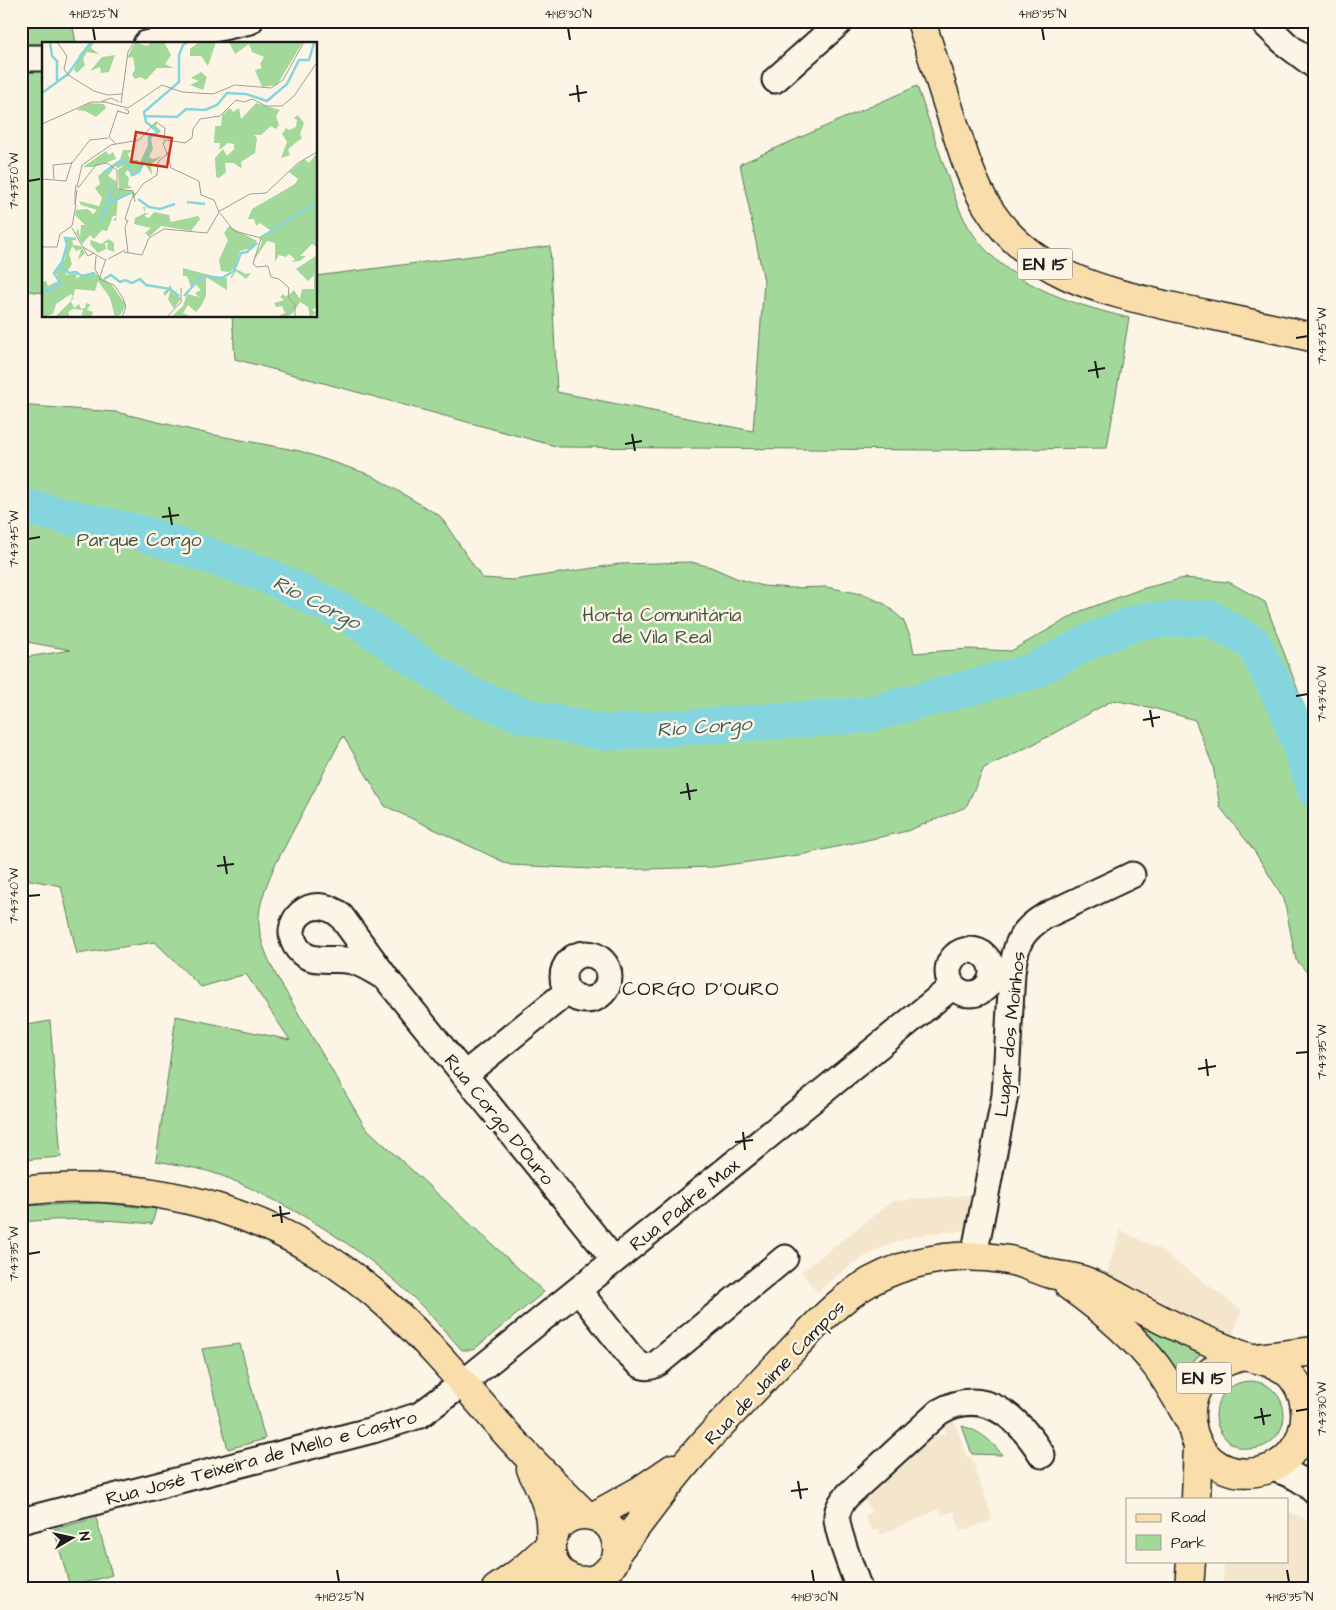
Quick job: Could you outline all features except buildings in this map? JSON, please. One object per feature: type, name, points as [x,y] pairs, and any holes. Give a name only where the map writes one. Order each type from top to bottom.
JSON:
[{"type":"main road","name":"EN 15","points":[[921,21],[962,150],[974,181],[995,218],[1009,235],[1036,259],[1062,274],[1107,290],[1315,338]]},
{"type":"main road","points":[[21,1191],[78,1186],[130,1189],[188,1199],[245,1218],[317,1252],[362,1283],[411,1326],[520,1448],[590,1515],[602,1520],[609,1526],[614,1534],[616,1556]]},
{"type":"main road","name":"Rua de Jaime Campos","points":[[694,1453],[823,1318],[857,1290],[884,1275],[912,1264],[954,1257],[974,1256],[1019,1262],[1054,1274]]},
{"type":"main road","points":[[1054,1274],[1086,1281],[1151,1315],[1252,1357]]},
{"type":"main road","points":[[1054,1274],[1099,1309],[1146,1354],[1165,1378],[1207,1456],[1219,1466],[1237,1473]]},
{"type":"main road","name":"EN 15","points":[[1196,1498],[1191,1405],[1197,1388],[1208,1373],[1223,1363],[1236,1358],[1315,1352]]},
{"type":"main road","name":"EN 15","points":[[1237,1473],[1255,1472],[1272,1468],[1287,1458],[1298,1445],[1310,1406],[1290,1375],[1277,1365],[1252,1357]]},
{"type":"main road","points":[[520,1448],[544,1495],[549,1513],[551,1554],[554,1563],[572,1581]]},
{"type":"main road","points":[[496,1589],[528,1566],[551,1542],[557,1529],[564,1521],[574,1516],[590,1515],[639,1491],[694,1453]]},
{"type":"main road","points":[[530,1589],[598,1578],[610,1569],[616,1556],[694,1453]]},
{"type":"main road","points":[[1208,1498],[1237,1473]]},
{"type":"main road","points":[[1189,1589],[1191,1562]]},
{"type":"street","points":[[155,42],[250,21]]},
{"type":"street","points":[[776,80],[841,21]]},
{"type":"street","points":[[1262,21],[1287,45],[1315,66]]},
{"type":"street","points":[[21,58],[42,58]]},
{"type":"street","name":"Lugar dos Moinhos","points":[[974,1256],[1005,1095],[1012,974],[1021,936],[1036,921],[1045,916],[1132,875]]},
{"type":"street","name":"Rua Corgo D'Ouro","points":[[386,978],[614,1260]]},
{"type":"street","name":"Rua Padre Max","points":[[463,1383],[953,986]]},
{"type":"street","points":[[464,1075],[568,992]]},
{"type":"street","points":[[578,1290],[630,1356],[646,1368],[658,1363],[785,1258]]},
{"type":"street","name":"Rua José Teixeira de Mello e Castro","points":[[21,1522],[411,1419],[430,1410],[463,1383]]},
{"type":"street","points":[[859,1589],[837,1525],[839,1506],[848,1495],[939,1412],[956,1403],[983,1403],[992,1406],[1021,1426],[1042,1455]]},
{"type":"street","points":[[1272,1468],[1295,1475],[1307,1483],[1315,1492]]},
{"type":"street","points":[[601,1589],[616,1556]]},
{"type":"shaded area","points":[[979,1194],[973,1230],[932,1233],[886,1246],[844,1270],[817,1292],[801,1272],[893,1201]]},
{"type":"shaded area","points":[[1120,1230],[1159,1249],[1242,1310],[1233,1335],[1189,1318],[1106,1276]]},
{"type":"shaded area","points":[[954,1420],[967,1457],[971,1456],[993,1520],[960,1531],[954,1511],[942,1515],[940,1509],[881,1535],[878,1529],[872,1531],[864,1516],[871,1512],[863,1498],[925,1440],[946,1433],[943,1424]]},
{"type":"shaded area","points":[[1288,1511],[1302,1517],[1315,1529],[1315,1589],[1222,1589],[1224,1562],[1288,1562]]},
{"type":"green space","points":[[21,21],[72,21],[76,42],[42,42],[42,293],[21,290]]},
{"type":"green space","points":[[917,86],[957,204],[968,226],[982,246],[999,262],[1038,288],[1083,305],[1129,318],[1107,448],[932,450],[559,447],[235,359],[232,318],[318,318],[318,276],[550,246],[557,392],[753,431],[764,281],[740,164]]},
{"type":"green space","points":[[21,404],[116,412],[209,434],[300,451],[371,475],[440,516],[482,578],[513,580],[620,564],[691,562],[711,567],[736,578],[763,586],[792,588],[826,587],[862,594],[885,604],[903,620],[911,638],[914,653],[969,649],[1011,651],[1081,611],[1141,589],[1184,578],[1229,582],[1265,602],[1315,736],[1315,981],[1296,960],[1284,899],[1253,849],[1220,807],[1213,766],[1195,720],[1153,708],[1113,700],[1040,741],[984,768],[966,807],[907,831],[805,854],[713,867],[612,870],[510,865],[385,806],[343,736],[267,883],[260,910],[260,933],[268,959],[276,975],[365,1127],[544,1292],[473,1350],[462,1350],[419,1303],[379,1267],[342,1240],[304,1216],[251,1188],[211,1172],[156,1161],[176,1016],[290,1040],[246,974],[201,987],[155,942],[77,954],[61,886],[21,878],[21,658],[71,650],[21,641]]},
{"type":"green space","points":[[50,1021],[61,1157],[21,1160],[21,1026]]},
{"type":"green space","points":[[101,1203],[156,1209],[152,1224],[86,1220],[21,1222],[21,1206]]},
{"type":"green space","points":[[1105,1299],[1203,1351],[1191,1364],[1182,1386]]},
{"type":"green space","points":[[240,1344],[265,1439],[228,1449],[202,1349]]},
{"type":"green space","points":[[1243,1381],[1257,1381],[1269,1386],[1279,1396],[1284,1408],[1284,1422],[1279,1434],[1269,1444],[1257,1449],[1243,1449],[1231,1444],[1221,1434],[1216,1422],[1216,1408],[1221,1396],[1231,1386]]},
{"type":"green space","points":[[962,1426],[985,1437],[1002,1455],[972,1454]]},
{"type":"green space","points":[[96,1518],[112,1575],[70,1587],[54,1529]]},
{"type":"waterway","name":"Rio Corgo","points":[[21,506],[141,533],[266,575],[347,614],[464,692],[525,716],[605,733],[866,715],[1033,671],[1094,639],[1141,621],[1209,618],[1253,643],[1288,711],[1315,790]]},
{"type":"district","name":"CORGO D'OURO","points":[[701,988]]},
{"type":"park label","name":"Parque Corgo","points":[[139,539]]},
{"type":"park label","name":"Horta Comunitária de Vila Real","points":[[662,625]]}]
